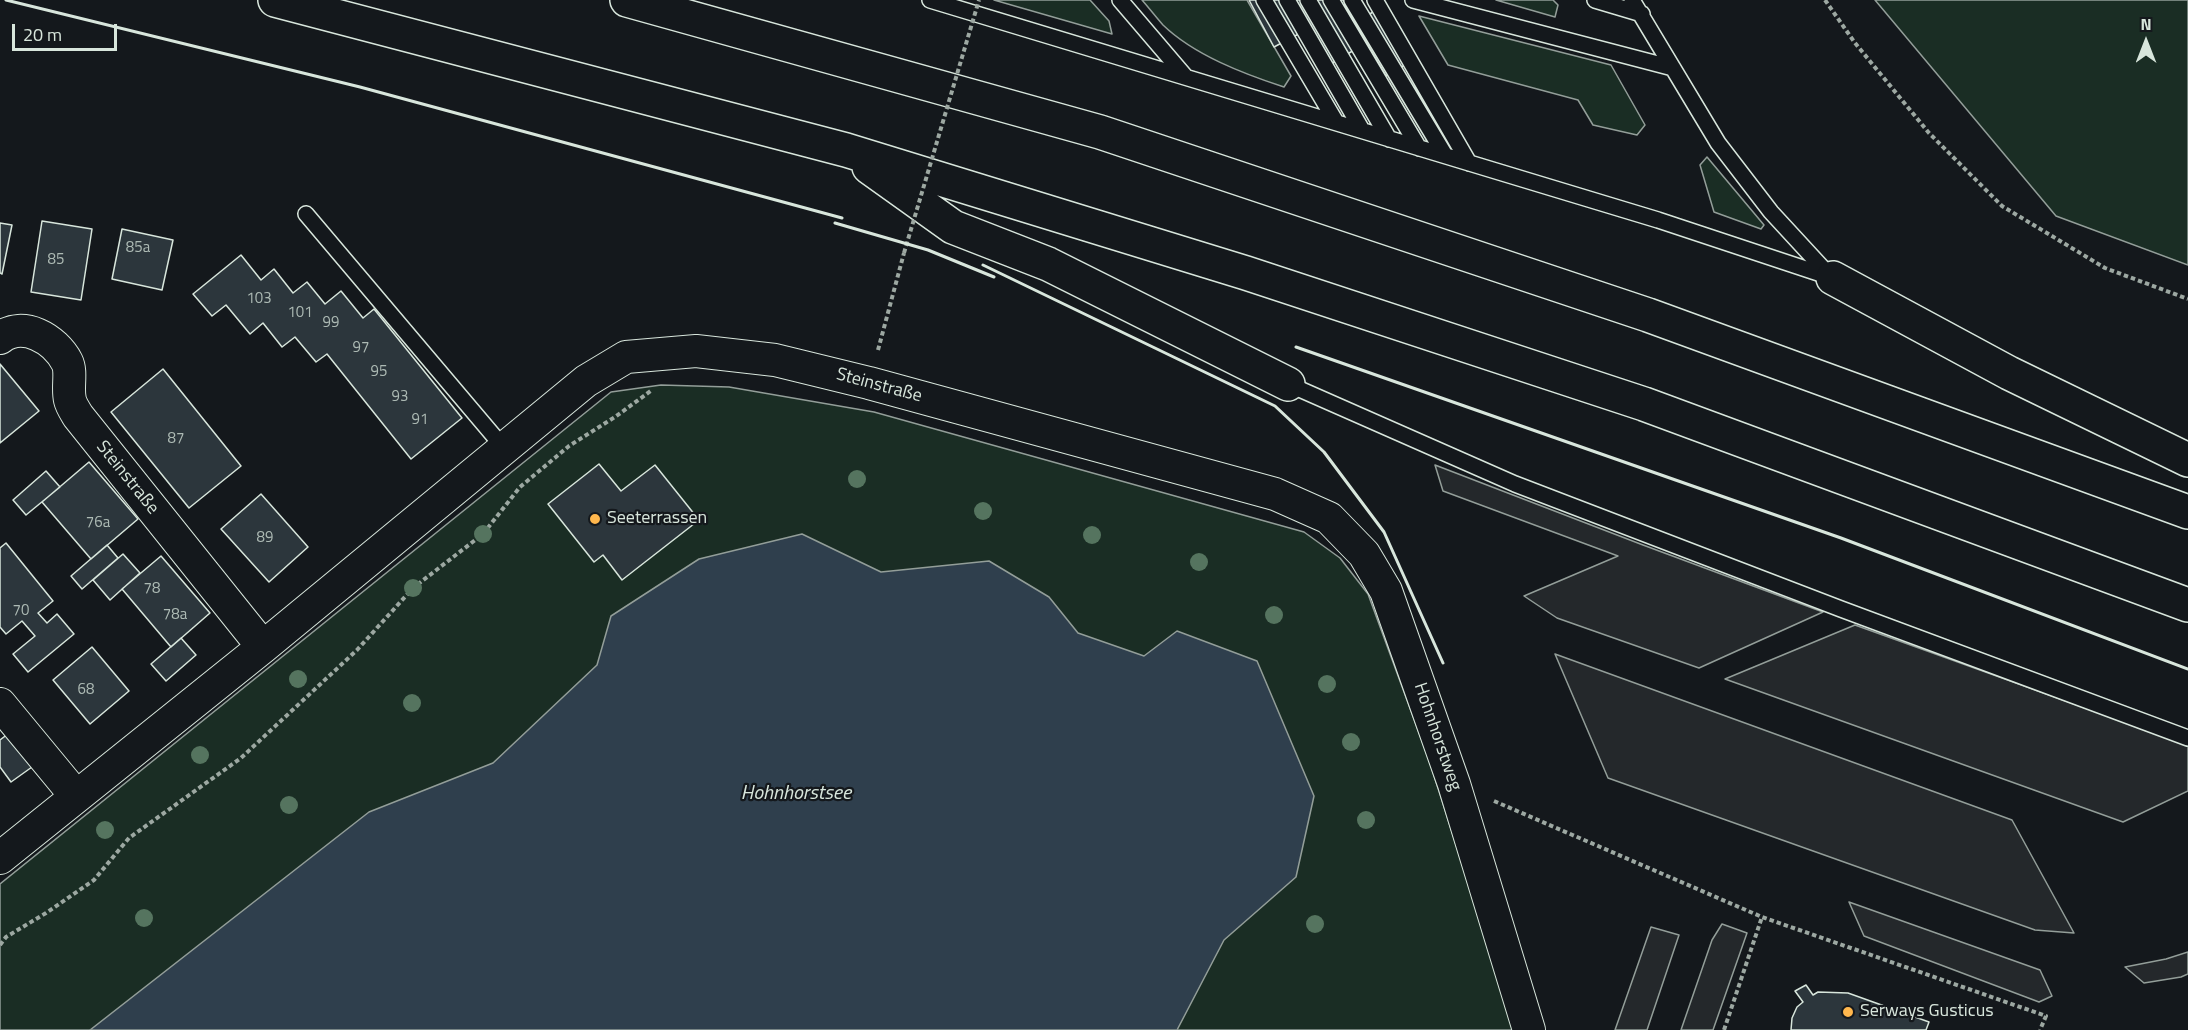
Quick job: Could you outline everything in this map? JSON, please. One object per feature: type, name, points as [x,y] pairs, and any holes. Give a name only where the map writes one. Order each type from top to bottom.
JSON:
[{"type":"highway","points":[[275,0],[846,150],[1246,273],[1644,404],[2188,605]]},
{"type":"highway","points":[[627,0],[1100,132],[1648,315],[2188,512]]},
{"type":"highway","points":[[846,150],[953,227],[1048,264],[1288,384]]},
{"type":"highway","points":[[1833,278],[2009,373],[2188,460]]},
{"type":"street","name":"Steinstraße","points":[[0,338],[6,333],[28,331],[48,339],[68,363],[70,401],[78,416],[263,647]]},
{"type":"street","name":"Steinstraße","points":[[0,858],[263,647],[586,381],[626,357],[703,352],[774,360],[869,383],[1275,494]]},
{"type":"street","name":"Hohnhorstweg","points":[[1275,494],[1329,518],[1364,554],[1386,591],[1455,784],[1529,1030]]},
{"type":"street","points":[[0,704],[76,796]]},
{"type":"lane","points":[[930,0],[1658,220],[1833,278]]},
{"type":"lane","points":[[1120,0],[1185,76]]},
{"type":"lane","points":[[1264,0],[1336,122]]},
{"type":"lane","points":[[1287,0],[1362,130]]},
{"type":"lane","points":[[1308,0],[1389,139]]},
{"type":"lane","points":[[1331,0],[1419,148]]},
{"type":"lane","points":[[1352,0],[1444,155]]},
{"type":"lane","points":[[1375,0],[1469,163]]},
{"type":"lane","points":[[1413,0],[1673,68]]},
{"type":"lane","points":[[1594,0],[1642,14]]},
{"type":"lane","points":[[1619,0],[1642,14]]},
{"type":"lane","points":[[1632,0],[1718,143],[1771,212],[1833,278]]},
{"type":"lane","points":[[306,214],[504,448]]},
{"type":"lane","points":[[1288,384],[1515,484],[1841,609],[2188,738]]},
{"type":"path","points":[[869,383],[904,252],[979,0]]},
{"type":"path","points":[[1825,0],[1855,43],[1929,133],[2002,206],[2105,268],[2188,298]]},
{"type":"path","points":[[0,945],[6,937],[94,880],[129,838],[241,758],[357,650],[413,588],[483,534],[520,487],[569,446],[615,417],[659,384]]},
{"type":"path","points":[[1455,784],[1762,917],[2046,1016],[2040,1030]]},
{"type":"path","points":[[1724,1030],[1762,917]]},
{"type":"green space","points":[[994,0],[1090,0],[1109,21],[1112,34]]},
{"type":"green space","points":[[1142,0],[1247,0],[1291,76],[1284,87],[1236,70],[1204,54],[1175,36]]},
{"type":"green space","points":[[1496,0],[1553,0],[1558,5],[1555,17]]},
{"type":"green space","points":[[1875,0],[2188,0],[2188,265],[2056,216]]},
{"type":"green space","points":[[1419,16],[1611,65],[1645,125],[1637,135],[1593,125],[1578,100],[1448,65]]},
{"type":"green space","points":[[1707,157],[1764,225],[1761,229],[1714,212],[1700,165]]},
{"type":"green space","points":[[661,385],[729,387],[874,412],[1304,532],[1340,558],[1368,594],[1429,760],[1515,1030],[0,1030],[0,884],[611,392]]},
{"type":"shaded area","points":[[1435,465],[1823,612],[1699,668],[1557,618],[1524,596],[1618,556],[1443,491]]},
{"type":"shaded area","points":[[1855,625],[2188,745],[2188,791],[2123,822],[1725,679]]},
{"type":"shaded area","points":[[1555,654],[2012,820],[2074,933],[2035,930],[1608,778]]},
{"type":"shaded area","points":[[1849,902],[2040,970],[2052,996],[2039,1002],[1864,936]]},
{"type":"shaded area","points":[[1722,924],[1747,933],[1713,1030],[1681,1030],[1712,940]]},
{"type":"shaded area","points":[[1651,927],[1679,935],[1647,1030],[1615,1030]]},
{"type":"shaded area","points":[[2188,952],[2188,974],[2181,977],[2144,983],[2125,967],[2166,959]]},
{"type":"water","name":"Hohnhorstsee","points":[[802,534],[881,572],[989,561],[1049,597],[1078,633],[1144,656],[1177,631],[1257,661],[1314,796],[1296,877],[1224,940],[1177,1030],[90,1030],[369,812],[493,763],[597,665],[611,616],[699,559]]},
{"type":"building","points":[[1249,0],[1343,0],[1366,43],[1329,65],[1310,28],[1274,47]]},
{"type":"building","points":[[1386,4],[1417,58],[1386,76],[1355,23]]},
{"type":"building","points":[[42,221],[92,229],[81,300],[31,292]]},
{"type":"building","points":[[0,223],[12,225],[2,274],[0,273]]},
{"type":"building","points":[[122,229],[173,240],[162,290],[112,279]]},
{"type":"building","points":[[241,255],[261,280],[274,269],[293,293],[307,282],[325,304],[341,291],[363,318],[374,309],[462,418],[411,459],[327,354],[316,362],[295,337],[282,347],[263,323],[250,334],[226,305],[212,316],[193,294]]},
{"type":"building","points":[[0,364],[39,411],[0,443]]},
{"type":"building","points":[[163,369],[241,466],[189,508],[111,412]]},
{"type":"building","points":[[89,462],[138,519],[91,559],[42,502]]},
{"type":"building","points":[[599,464],[621,491],[655,465],[699,520],[622,580],[603,555],[594,562],[548,504]]},
{"type":"building","points":[[46,471],[60,487],[26,515],[13,500]]},
{"type":"building","points":[[261,494],[308,547],[269,582],[221,529]]},
{"type":"building","points":[[6,543],[53,601],[38,613],[47,623],[57,614],[74,634],[28,672],[13,654],[35,636],[22,621],[6,634],[0,627],[0,548]]},
{"type":"building","points":[[107,545],[118,558],[82,589],[71,576]]},
{"type":"building","points":[[123,554],[140,573],[110,600],[93,580]]},
{"type":"building","points":[[161,556],[210,613],[171,647],[122,589]]},
{"type":"building","points":[[181,638],[196,655],[166,681],[151,664]]},
{"type":"building","points":[[92,647],[129,691],[90,724],[53,680]]},
{"type":"building","points":[[8,734],[32,767],[11,782],[0,767],[0,740]]},
{"type":"building","name":"Serways Gusticus","points":[[1806,985],[1813,995],[1818,992],[1848,993],[1929,1022],[1926,1030],[1791,1030],[1792,1018],[1797,1007],[1803,1002],[1795,991]]},
{"type":"wall","points":[[6,0],[360,87],[842,218]]},
{"type":"wall","points":[[835,223],[928,250],[994,277]]},
{"type":"wall","points":[[983,265],[1275,406],[1324,452],[1384,532],[1443,663]]},
{"type":"wall","points":[[1296,347],[1841,538],[2188,669]]},
{"type":"place","name":"Seeterrassen","points":[[595,519]]},
{"type":"place","name":"Serways Gusticus","points":[[1848,1012]]}]
